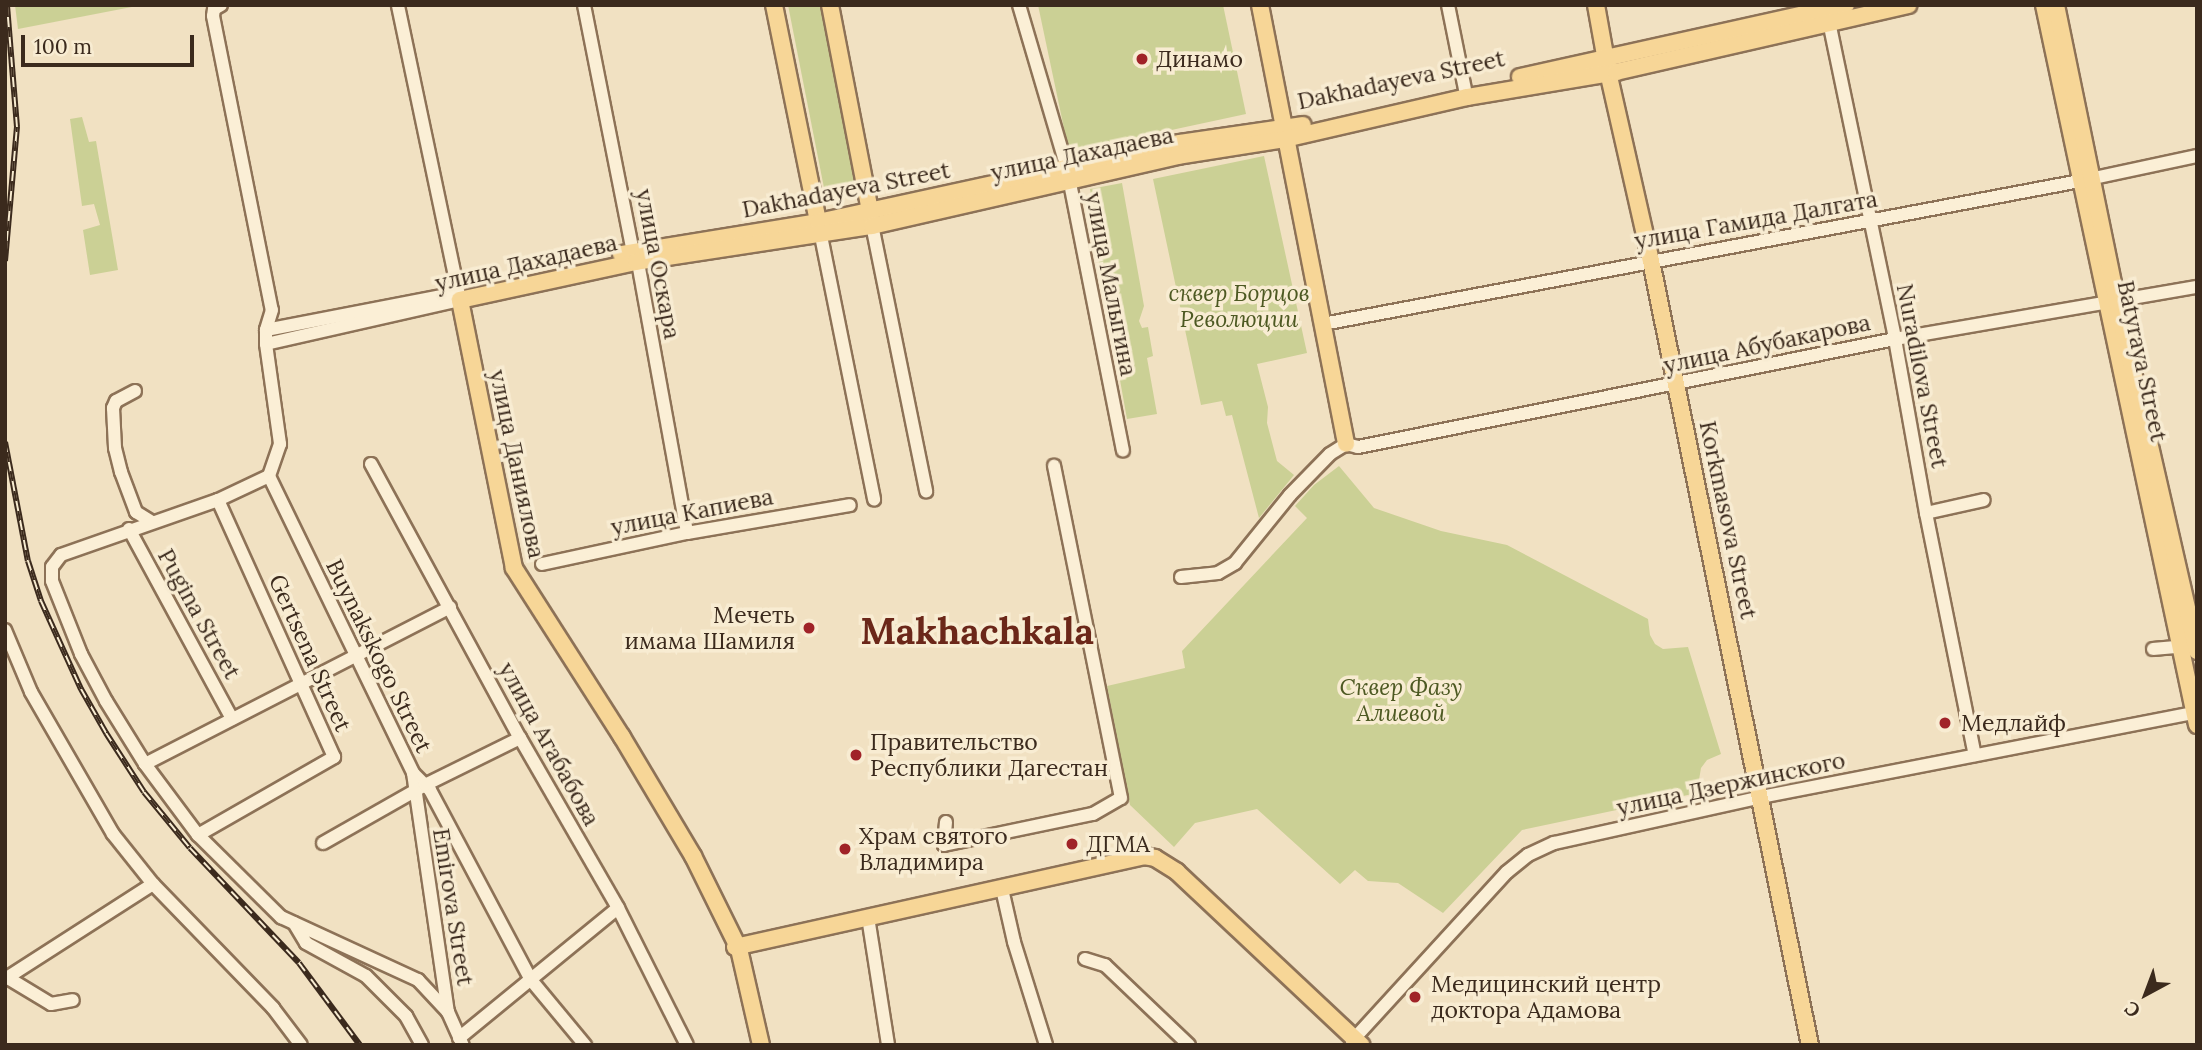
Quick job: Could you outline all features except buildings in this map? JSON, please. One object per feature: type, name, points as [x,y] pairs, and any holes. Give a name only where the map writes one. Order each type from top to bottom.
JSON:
[{"type":"main road","points":[[774,5],[820,229]]},
{"type":"main road","points":[[830,5],[871,218]]},
{"type":"main road","points":[[1260,5],[1346,444]]},
{"type":"main road","name":"Korkmasova Street","points":[[1596,5],[1651,261],[1810,1045]]},
{"type":"main road","points":[[1827,12],[1846,5]]},
{"type":"main road","name":"улица Дахадаева","points":[[458,296],[633,250],[820,229],[1069,174],[1177,156],[1467,97],[1827,12],[1908,5]]},
{"type":"main road","name":"Batyraya Street","points":[[2044,5],[2086,179]]},
{"type":"main road","name":"Batyraya Street","points":[[2056,5],[2086,179],[2111,302],[2190,647],[2196,717]]},
{"type":"main road","name":"Dakhadayeva Street","points":[[1284,133],[1465,89],[1607,66]]},
{"type":"main road","name":"улица Даниялова","points":[[458,296],[514,568],[622,737],[686,844],[737,948],[758,1045]]},
{"type":"main road","points":[[1002,890],[1138,857],[1154,858],[1177,872],[1356,1042]]},
{"type":"main road","points":[[737,948],[1137,859],[1164,867],[1177,876],[1356,1042]]},
{"type":"street","points":[[220,5],[214,9],[213,16],[272,310],[266,330],[266,344],[280,444],[269,476],[218,500],[69,551],[56,560],[52,581],[81,654],[145,764],[198,835],[281,917],[418,980],[448,1012]]},
{"type":"street","name":"улица Даниялова","points":[[397,5],[458,296]]},
{"type":"street","name":"улица Оскара","points":[[584,5],[625,202],[687,533]]},
{"type":"street","name":"улица Малыгина","points":[[1019,5],[1069,174],[1070,196],[1123,450]]},
{"type":"street","points":[[1448,5],[1465,89]]},
{"type":"street","name":"Nuradilova Street","points":[[1827,12],[1895,339],[1926,513],[1976,755]]},
{"type":"street","name":"улица Гамида Далгата","points":[[1323,324],[2197,156]]},
{"type":"street","points":[[871,218],[926,491]]},
{"type":"street","points":[[820,229],[874,500]]},
{"type":"street","name":"улица Абубакарова","points":[[1346,444],[1358,447],[1895,339],[2197,287]]},
{"type":"street","points":[[266,330],[458,296]]},
{"type":"street","name":"улица Дахадаева","points":[[266,344],[458,296]]},
{"type":"street","points":[[135,391],[116,401],[113,408],[115,448],[136,512],[152,522]]},
{"type":"street","points":[[1181,577],[1218,573],[1235,563],[1290,495],[1330,454],[1346,444]]},
{"type":"street","name":"улица Агабабова","points":[[371,464],[520,738],[618,908],[687,1045]]},
{"type":"street","points":[[946,822],[944,845],[1093,814],[1121,798],[1054,466]]},
{"type":"street","name":"Buynakskogo Street","points":[[269,476],[413,773]]},
{"type":"street","name":"Gertsena Street","points":[[198,835],[334,757],[218,500]]},
{"type":"street","points":[[1926,513],[1984,500]]},
{"type":"street","name":"улица Капиева","points":[[542,564],[687,533],[850,505]]},
{"type":"street","name":"Pugina Street","points":[[128,529],[232,719]]},
{"type":"street","points":[[145,764],[450,607]]},
{"type":"street","points":[[5,631],[31,691],[73,769],[113,834],[153,884],[273,1008],[301,1045]]},
{"type":"street","points":[[2153,649],[2190,647]]},
{"type":"street","name":"улица Дзержинского","points":[[1356,1042],[1502,877],[1528,855],[1555,843],[1761,797],[1976,755],[2196,717]]},
{"type":"street","points":[[323,843],[520,738]]},
{"type":"street","name":"Emirova Street","points":[[413,773],[420,789],[448,1012],[461,1042]]},
{"type":"street","name":"Buynakskogo Street","points":[[420,789],[531,980],[585,1045]]},
{"type":"street","points":[[73,1000],[51,1004],[7,979],[153,884]]},
{"type":"street","points":[[1002,890],[1014,942],[1046,1045]]},
{"type":"street","points":[[461,1042],[618,908]]},
{"type":"street","points":[[868,918],[888,1045]]},
{"type":"street","points":[[293,922],[306,943],[366,976],[406,1016],[422,1045]]},
{"type":"street","points":[[1085,959],[1105,965],[1189,1045]]},
{"type":"green space","points":[[15,5],[142,5],[18,29]]},
{"type":"green space","points":[[788,5],[820,5],[857,192],[826,198]]},
{"type":"green space","name":"Динамо","points":[[1038,5],[1223,5],[1246,114],[1069,152]]},
{"type":"green space","points":[[82,117],[89,142],[96,141],[118,270],[90,275],[83,230],[100,225],[94,204],[82,206],[70,119]]},
{"type":"green space","name":"сквер Борцов Революции","points":[[1264,156],[1307,353],[1257,364],[1268,407],[1267,423],[1277,461],[1294,475],[1259,518],[1232,415],[1226,416],[1222,401],[1201,405],[1153,179]]},
{"type":"green space","points":[[1122,183],[1144,306],[1139,321],[1142,328],[1148,327],[1153,356],[1147,358],[1157,414],[1127,419],[1092,224],[1096,223],[1090,189]]},
{"type":"green space","name":"Сквер Фазу Алиевой","points":[[1339,466],[1374,508],[1441,531],[1507,545],[1648,619],[1650,635],[1655,644],[1663,649],[1688,647],[1721,754],[1707,760],[1701,768],[1699,780],[1702,792],[1522,830],[1443,913],[1398,883],[1368,881],[1355,870],[1340,884],[1257,809],[1195,823],[1174,847],[1130,805],[1107,686],[1185,668],[1182,651],[1307,518],[1295,506],[1314,485]]},
{"type":"railway","points":[[5,261],[17,127],[7,5]]},
{"type":"railway","points":[[5,442],[28,561],[41,601],[81,689],[106,733],[144,792],[190,848],[299,963],[360,1045]]},
{"type":"place","name":"Динамо","points":[[1142,59]]},
{"type":"place","name":"Мечеть имама Шамиля","points":[[809,628]]},
{"type":"place","name":"Медлайф","points":[[1945,723]]},
{"type":"place","name":"Правительство Республики Дагестан","points":[[856,755]]},
{"type":"place","name":"ДГМА","points":[[1072,844]]},
{"type":"place","name":"Храм святого Владимира","points":[[845,849]]},
{"type":"place","name":"Медицинский центр доктора Адамова","points":[[1415,997]]},
{"type":"district","name":"Makhachkala","points":[[977,631]]}]
